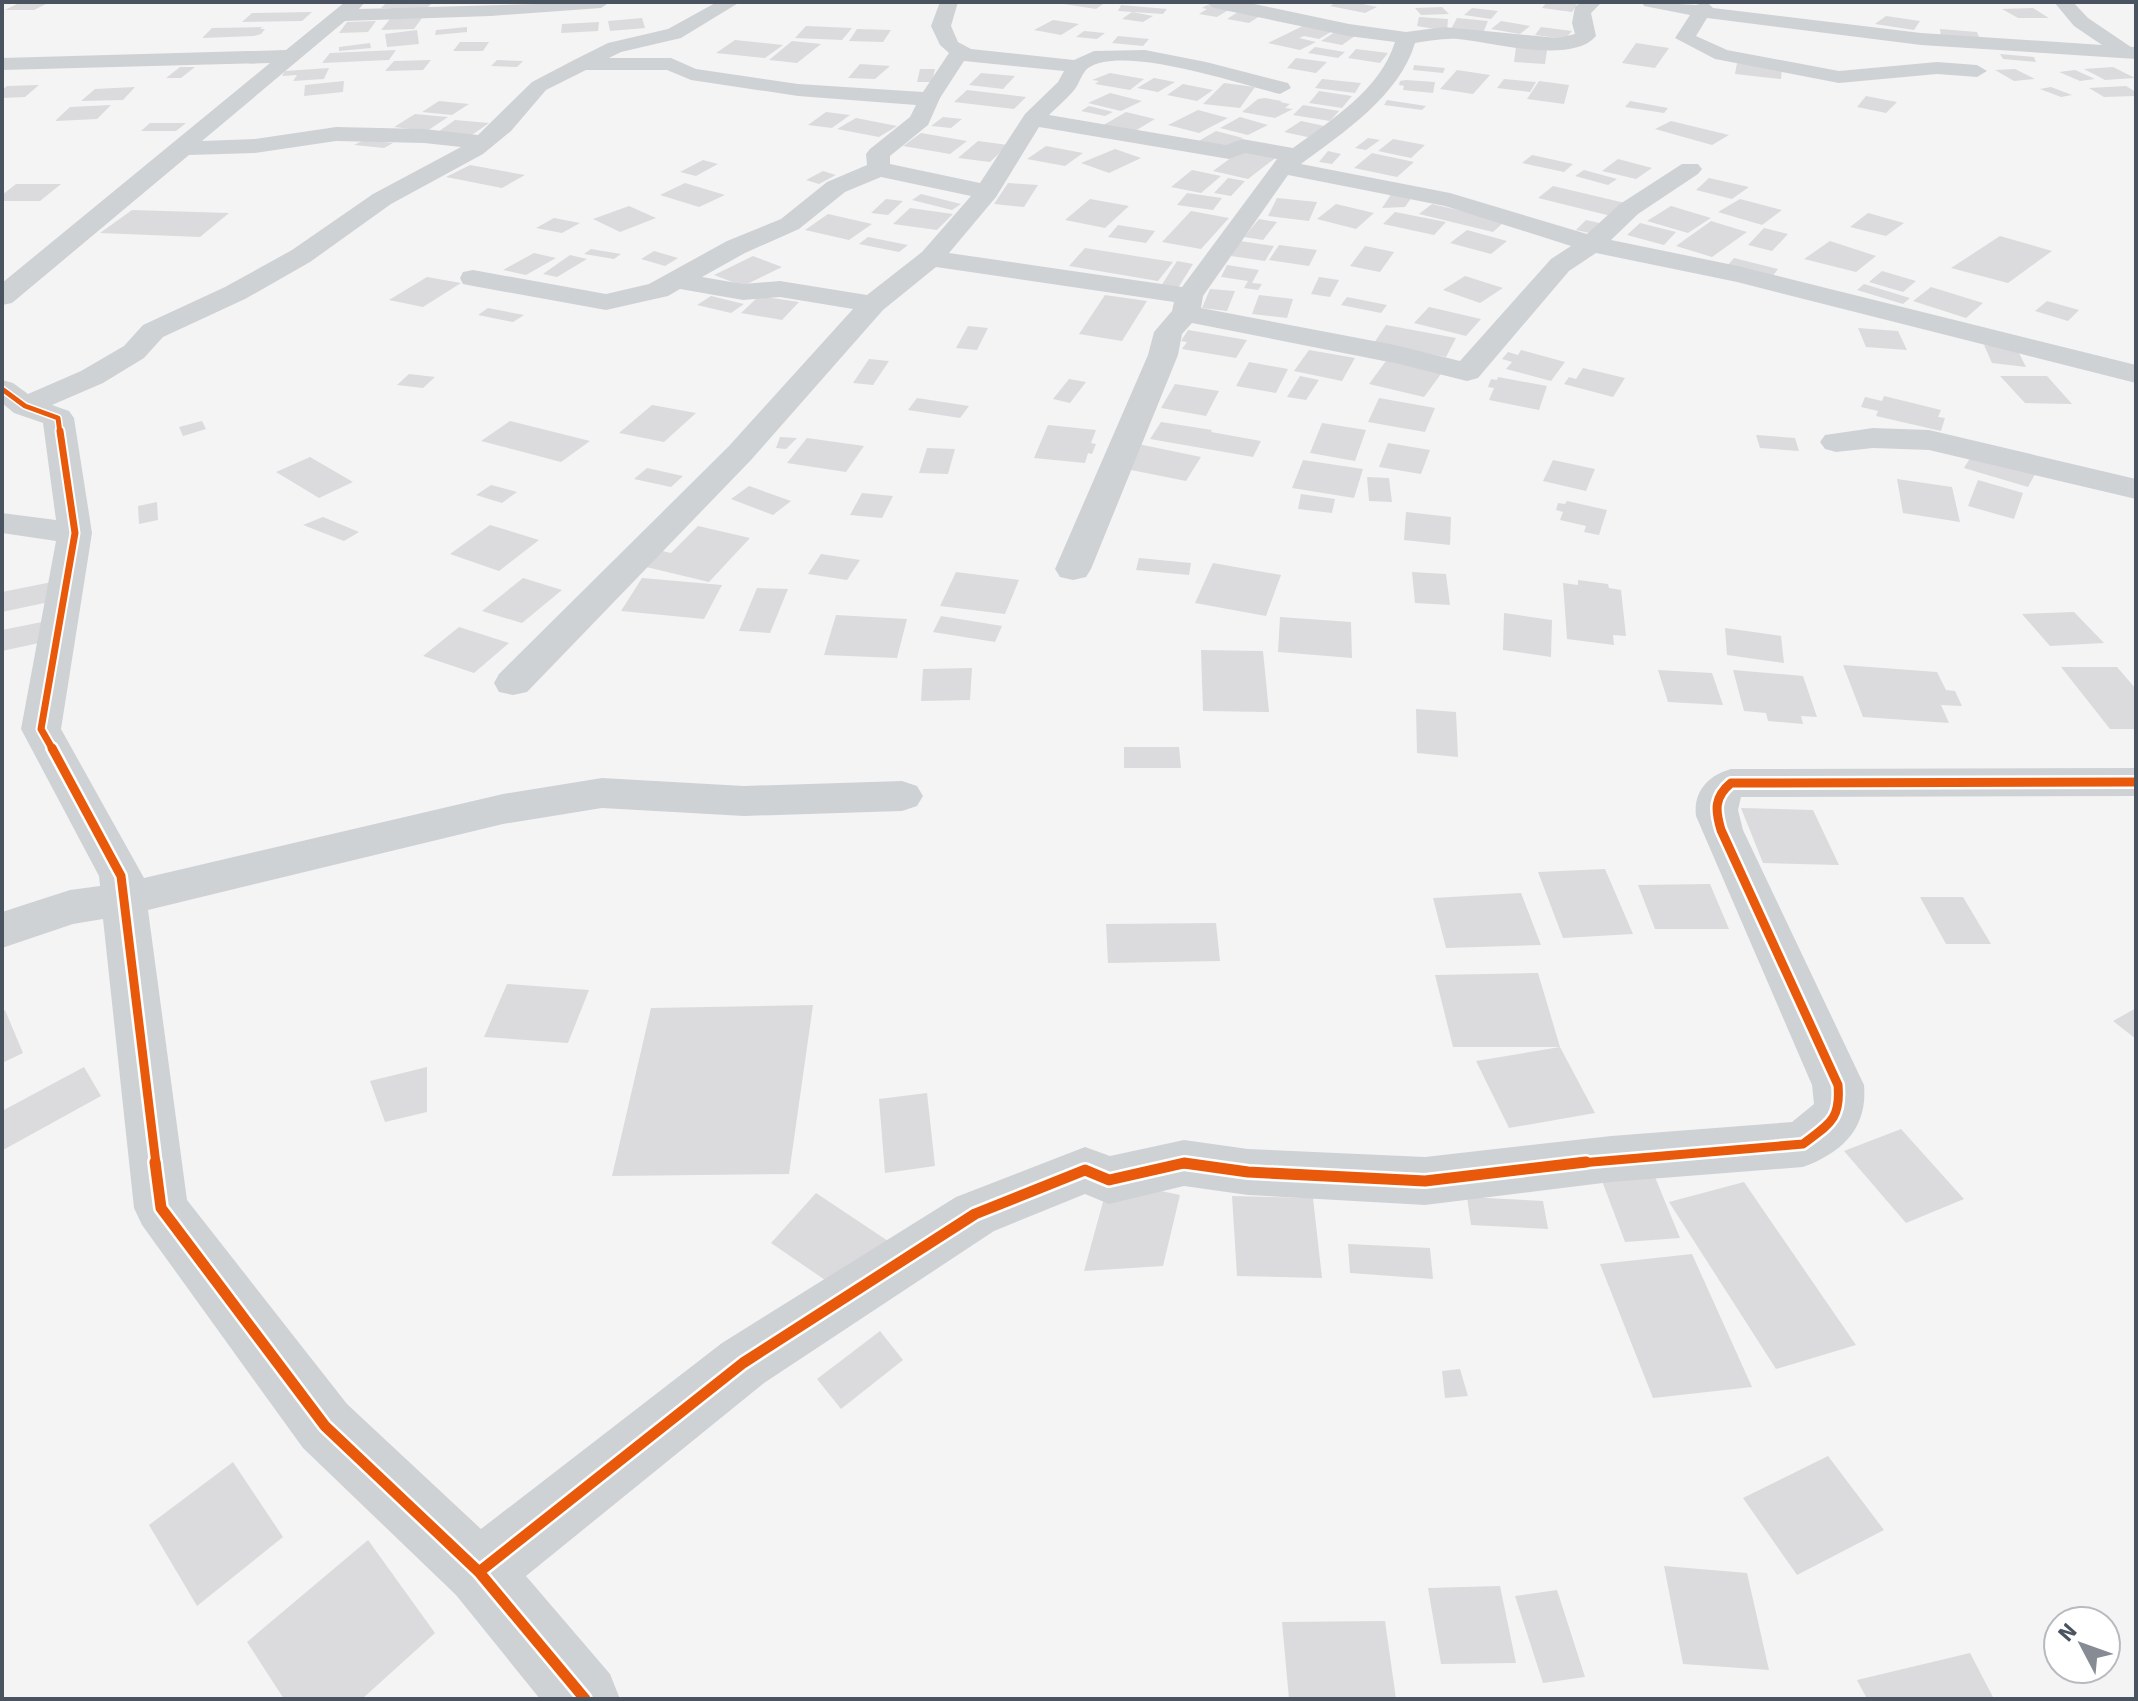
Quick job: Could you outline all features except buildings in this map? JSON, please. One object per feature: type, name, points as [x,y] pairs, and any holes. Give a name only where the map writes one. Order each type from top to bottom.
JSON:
[{"type":"street","points":[[179,149],[348,8],[491,10],[601,2]]},
{"type":"street","points":[[722,2],[731,2]]},
{"type":"street","points":[[14,398],[92,377],[134,352],[153,331],[235,293],[301,256],[382,199],[484,143],[515,115],[539,86],[615,47],[674,34],[731,2]]},
{"type":"street","points":[[949,2],[941,26],[950,45],[966,55]]},
{"type":"street","points":[[1214,2],[1373,35],[1406,38],[1442,33],[1551,43],[1579,42],[1586,36],[1582,11],[1593,2]]},
{"type":"street","points":[[1651,2],[1988,45],[2130,52]]},
{"type":"street","points":[[2063,2],[2081,22],[2130,52]]},
{"type":"street","points":[[1701,7],[1685,38],[1722,55],[1839,77],[1937,68],[1977,71]]},
{"type":"street","points":[[1073,569],[1163,355],[1168,332],[1290,162],[1359,110],[1400,59],[1406,38]]},
{"type":"street","points":[[879,169],[878,154],[920,120],[929,99],[946,78],[957,57],[966,55],[1077,66]]},
{"type":"street","points":[[513,683],[740,453],[873,304],[931,258],[987,192],[1033,119],[1067,85],[1077,66],[1096,55],[1126,56],[1194,64],[1280,88]]},
{"type":"street","points":[[2,64],[291,56]]},
{"type":"street","points":[[581,64],[671,64],[691,74],[798,90],[929,99]]},
{"type":"street","points":[[1033,119],[1229,152],[1242,146],[1290,162],[1450,200],[1592,244],[1738,274],[2136,374]]},
{"type":"street","points":[[179,149],[255,146],[336,134],[424,136],[484,143]]},
{"type":"street","points":[[2,297],[182,150],[179,149]]},
{"type":"street","points":[[473,278],[606,302],[658,290],[736,247],[790,224],[836,187],[879,169],[987,192]]},
{"type":"street","points":[[931,258],[1187,304],[1467,372],[1560,265],[1592,244],[1629,209],[1690,169]]},
{"type":"street","points":[[675,280],[743,292],[780,289],[873,304]]},
{"type":"street","points":[[14,398],[58,418],[75,533],[41,729],[121,876],[161,1208],[325,1426],[479,1572],[585,1699]]},
{"type":"street","points":[[1836,442],[1873,438],[1929,440],[2136,489]]},
{"type":"street","points":[[2,523],[75,533]]},
{"type":"street","points":[[479,1572],[743,1363],[975,1214],[1085,1170],[1109,1180],[1184,1163],[1248,1172],[1425,1181],[1611,1159],[1803,1144],[1830,1123],[1840,1108],[1838,1085],[1721,830],[1714,806],[1718,792],[1731,783],[2136,782]]},
{"type":"street","points":[[2,930],[70,907],[124,899],[503,809],[602,793],[744,801],[902,796]]},
{"type":"cycle path","points":[[2,389],[25,406],[58,418],[75,533],[41,729],[121,876],[161,1208],[325,1426],[479,1572],[585,1699]]},
{"type":"cycle path","points":[[479,1572],[743,1363],[975,1214],[1085,1170],[1109,1180],[1184,1163],[1248,1172],[1425,1181],[1611,1159],[1803,1144],[1830,1123],[1840,1108],[1838,1085],[1721,830],[1716,804],[1720,793],[1731,783],[2136,782]]}]
